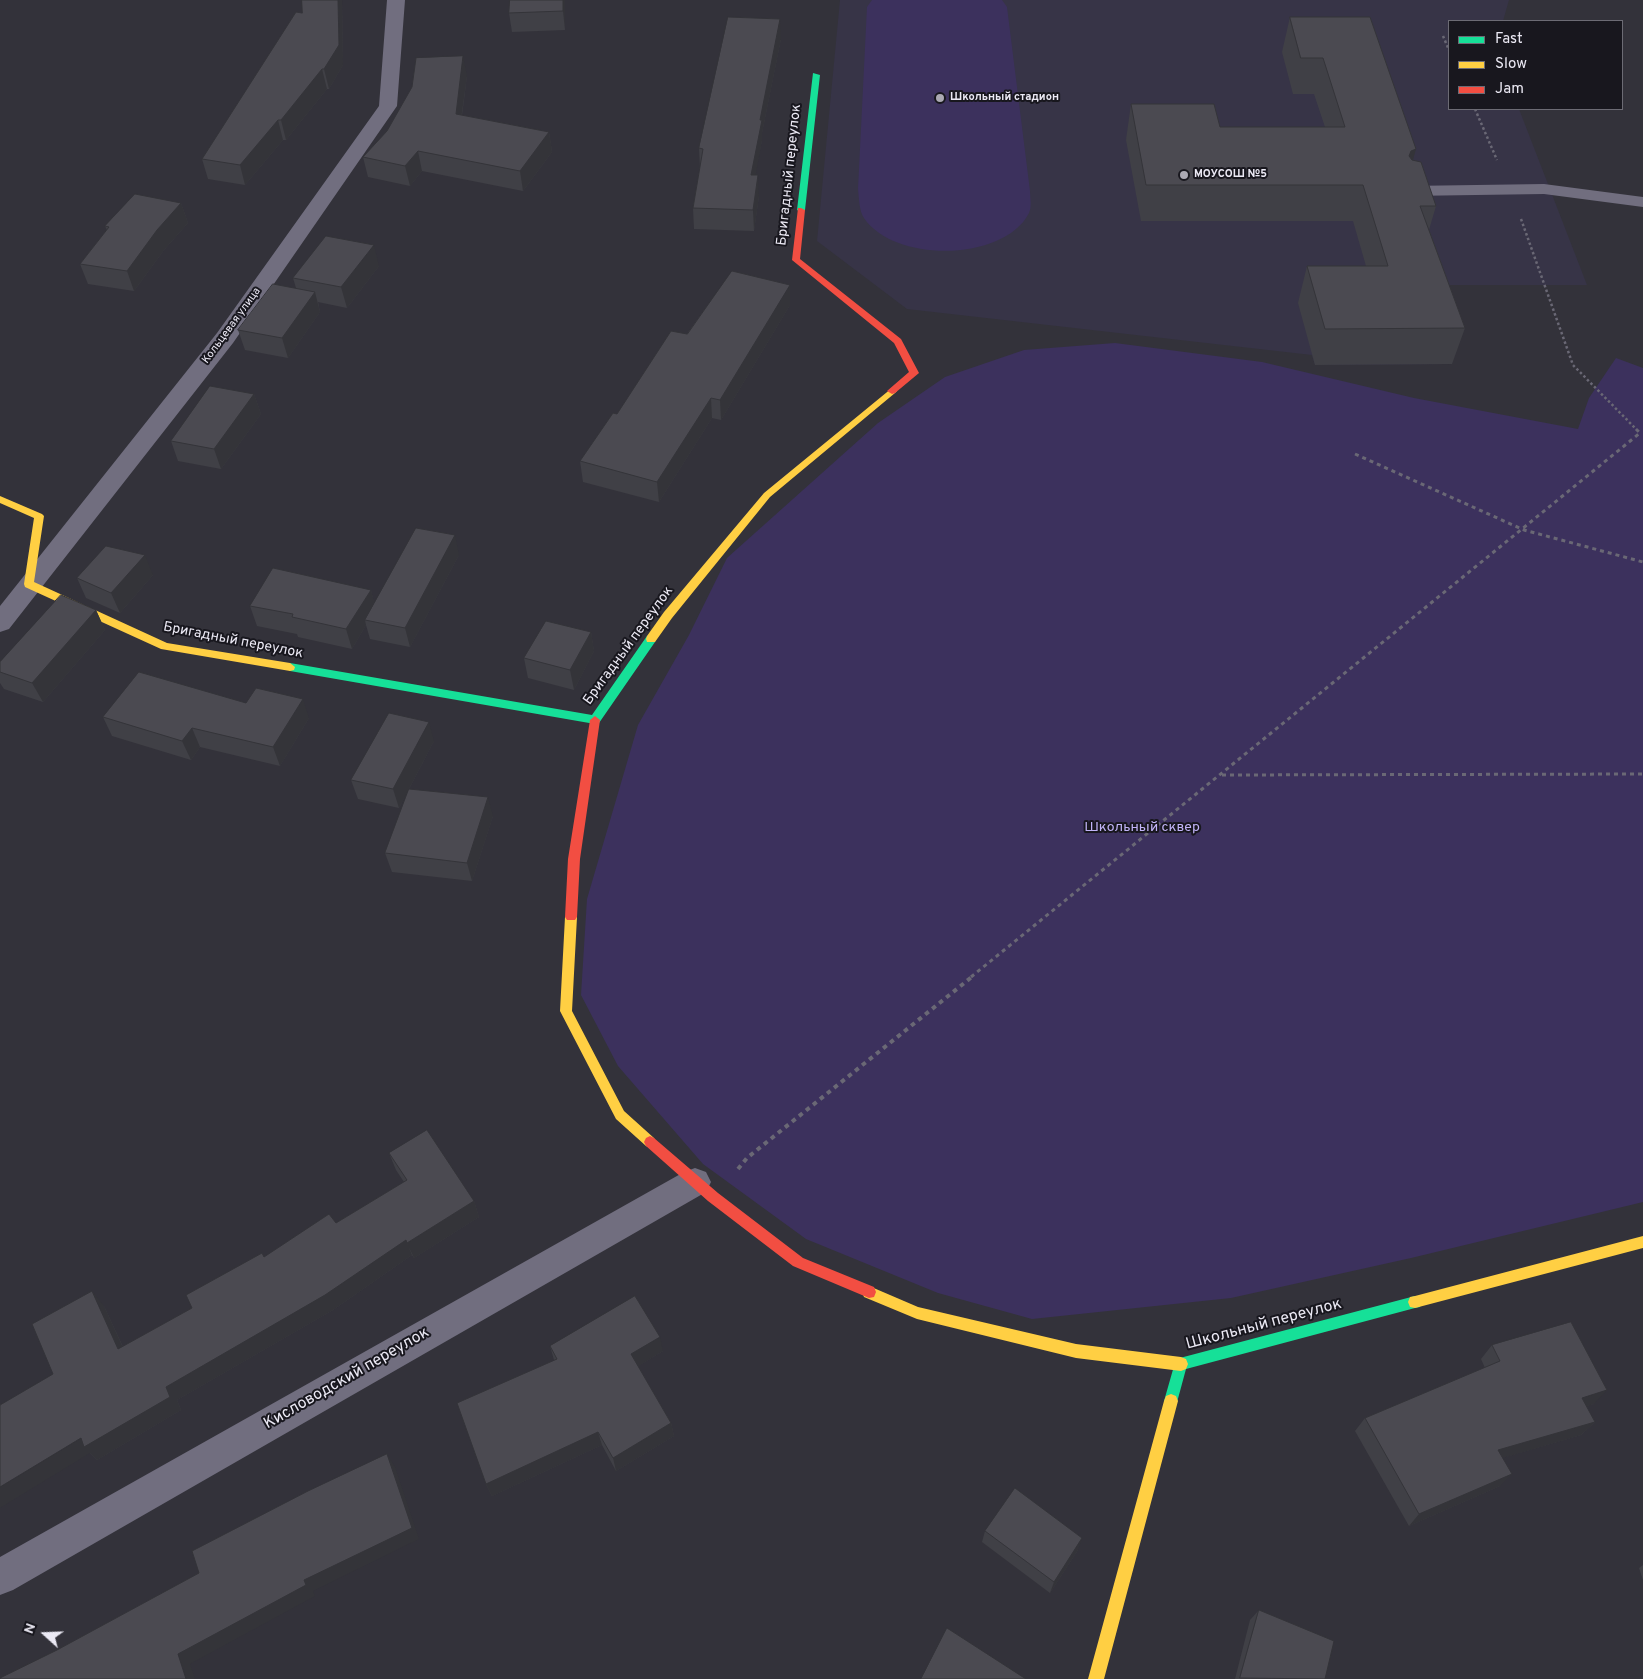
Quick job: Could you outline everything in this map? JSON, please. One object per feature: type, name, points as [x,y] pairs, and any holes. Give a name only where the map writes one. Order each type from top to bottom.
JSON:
[{"type":"street","name":"Кольцевая улица","points":[[0,623],[225,338],[388,106],[396,0]]},
{"type":"street","name":"Бригадный переулок","points":[[30,584],[165,646],[595,720],[668,615],[767,495],[914,373],[898,341],[796,260],[816,75]]},
{"type":"street","points":[[0,499],[39,516],[30,584]]},
{"type":"street","points":[[595,720],[574,859],[566,1011],[620,1115],[704,1189],[798,1262],[917,1313],[1076,1351],[1181,1364]]},
{"type":"street","name":"Кисловодский переулок","points":[[0,1577],[704,1189]]},
{"type":"street","name":"Школьный переулок","points":[[1096,1679],[1181,1364],[1643,1242]]},
{"type":"lane","points":[[1408,191],[1544,189],[1643,202]]},
{"type":"path","points":[[1443,36],[1448,48]]},
{"type":"path","points":[[704,1189],[747,1158],[1641,434],[1573,365],[1510,190],[1475,110]]},
{"type":"path","points":[[1355,454],[1524,530],[1643,562]]},
{"type":"path","points":[[1222,775],[1643,774]]},
{"type":"shaded area","name":"МОУСОШ №5","points":[[840,0],[1509,0],[1503,20],[1448,20],[1448,110],[1519,110],[1587,285],[1423,285],[1452,364],[1315,365],[1312,355],[907,309],[817,241]]},
{"type":"green space","name":"Школьный стадион","points":[[872,0],[1002,0],[1007,7],[1031,205],[1029,213],[1016,229],[997,241],[974,248],[948,251],[923,249],[899,243],[879,233],[862,215],[858,189],[867,7]]},
{"type":"green space","name":"Школьный сквер","points":[[1115,343],[1262,362],[1414,398],[1578,429],[1589,398],[1616,358],[1643,368],[1643,1202],[1411,1258],[1231,1298],[1032,1319],[938,1293],[806,1239],[703,1164],[618,1066],[581,995],[587,899],[638,725],[689,635],[727,558],[878,423],[945,377],[1024,350]]},
{"type":"building","points":[[302,0],[338,0],[339,45],[324,69],[322,69],[281,120],[278,120],[240,165],[202,159],[296,12],[302,13]]},
{"type":"building","points":[[510,0],[563,0],[563,11],[509,13]]},
{"type":"building","points":[[728,17],[780,19],[751,175],[758,175],[753,210],[693,208],[703,149],[699,148]]},
{"type":"building","points":[[1290,17],[1370,17],[1416,149],[1411,151],[1409,156],[1412,160],[1421,162],[1436,206],[1420,206],[1465,328],[1325,329],[1307,266],[1388,266],[1363,185],[1146,185],[1131,104],[1214,104],[1220,127],[1345,127],[1323,58],[1301,58]]},
{"type":"building","points":[[463,56],[456,114],[549,132],[520,171],[418,151],[405,166],[363,157],[387,131],[412,87],[416,58]]},
{"type":"building","points":[[135,194],[181,203],[157,230],[127,271],[80,264],[109,227],[105,226]]},
{"type":"building","points":[[326,236],[374,245],[341,287],[293,278]]},
{"type":"building","points":[[732,271],[790,285],[720,400],[711,398],[657,482],[580,461],[613,413],[617,414],[671,331],[687,334]]},
{"type":"building","points":[[273,284],[315,292],[282,338],[238,330]]},
{"type":"building","points":[[210,386],[254,394],[214,449],[171,441]]},
{"type":"building","points":[[416,528],[455,535],[405,628],[365,620]]},
{"type":"building","points":[[106,546],[145,555],[111,593],[77,578]]},
{"type":"building","points":[[273,568],[371,590],[346,629],[292,617],[293,614],[250,606]]},
{"type":"building","points":[[61,595],[96,610],[32,683],[0,672],[0,662]]},
{"type":"building","points":[[546,621],[591,632],[570,670],[524,658]]},
{"type":"building","points":[[139,672],[246,703],[256,688],[303,699],[273,747],[192,728],[182,741],[103,717]]},
{"type":"building","points":[[389,713],[429,722],[393,789],[351,780]]},
{"type":"building","points":[[409,789],[488,797],[467,863],[385,853]]},
{"type":"building","points":[[427,1130],[474,1201],[407,1243],[406,1240],[325,1295],[166,1387],[170,1397],[84,1447],[81,1438],[0,1487],[0,1405],[53,1374],[32,1324],[92,1291],[118,1349],[192,1308],[186,1295],[262,1253],[264,1257],[329,1214],[336,1223],[407,1180],[389,1153]]},
{"type":"building","points":[[635,1296],[660,1337],[631,1354],[671,1423],[613,1458],[598,1432],[486,1484],[457,1403],[557,1359],[550,1346]]},
{"type":"building","points":[[1571,1322],[1607,1390],[1582,1398],[1595,1422],[1498,1450],[1512,1474],[1419,1514],[1365,1418],[1500,1361],[1492,1345]]},
{"type":"building","points":[[387,1454],[412,1528],[304,1580],[306,1585],[178,1654],[186,1679],[0,1679],[199,1573],[192,1551],[308,1491]]},
{"type":"building","points":[[1015,1488],[1082,1538],[1054,1582],[985,1531]]},
{"type":"building","points":[[1259,1610],[1334,1641],[1325,1679],[1240,1678]]},
{"type":"building","points":[[947,1628],[1026,1679],[921,1679]]},
{"type":"traffic: fast","points":[[801,210],[816,75]]},
{"type":"traffic: fast","points":[[290,667],[595,720],[651,639]]},
{"type":"traffic: fast","points":[[1171,1401],[1181,1364],[1415,1302]]},
{"type":"traffic: slow","points":[[651,639],[668,615],[767,495],[892,391]]},
{"type":"traffic: slow","points":[[0,499],[39,516],[29,584],[165,646],[290,667]]},
{"type":"traffic: slow","points":[[571,917],[566,1011],[620,1115],[650,1142]]},
{"type":"traffic: slow","points":[[1415,1302],[1643,1242]]},
{"type":"traffic: slow","points":[[869,1292],[917,1313],[1076,1351],[1181,1364]]},
{"type":"traffic: slow","points":[[1096,1679],[1171,1401]]},
{"type":"traffic: jam","points":[[801,210],[796,260],[898,341],[914,373],[892,391]]},
{"type":"traffic: jam","points":[[571,917],[574,859],[595,720]]},
{"type":"traffic: jam","points":[[650,1142],[713,1197],[798,1262],[869,1292]]},
{"type":"place","name":"Школьный стадион","points":[[940,98]]},
{"type":"place","name":"МОУСОШ №5","points":[[1184,175]]}]
